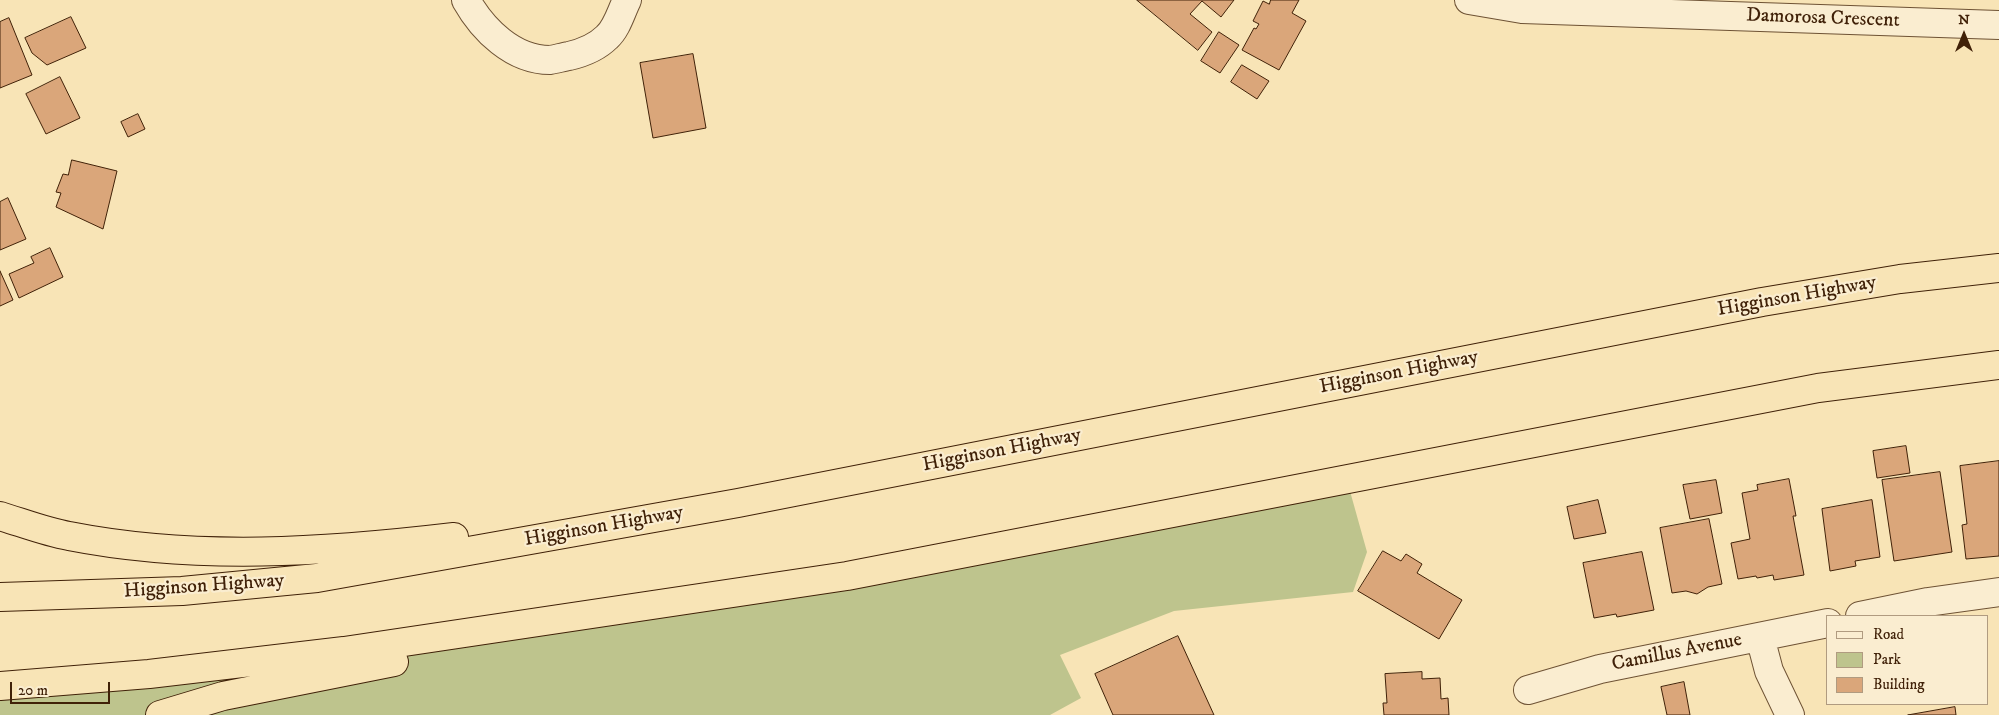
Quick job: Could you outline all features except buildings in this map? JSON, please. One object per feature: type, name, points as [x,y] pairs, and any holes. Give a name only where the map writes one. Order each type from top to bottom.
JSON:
[{"type":"highway","name":"Higginson Highway","points":[[0,597],[182,591],[317,578],[738,503],[1762,302],[1900,279],[1999,268]]},
{"type":"highway","points":[[160,715],[223,696],[320,676],[1818,388],[1999,365]]},
{"type":"highway","points":[[0,516],[76,537],[154,548],[230,553],[299,550],[437,539],[738,503]]},
{"type":"highway","points":[[0,686],[149,674],[344,651],[847,576]]},
{"type":"street","points":[[466,0],[473,12],[496,37],[518,54],[550,60],[582,53],[607,37],[618,22],[627,0]]},
{"type":"street","name":"Damorosa Crescent","points":[[1468,0],[1522,9],[1999,25]]},
{"type":"street","points":[[1865,615],[1928,602],[1999,592]]},
{"type":"street","name":"Camillus Avenue","points":[[1528,690],[1600,669],[1826,623]]},
{"type":"street","points":[[1760,637],[1769,671],[1790,715]]},
{"type":"green space","points":[[1348,484],[1367,552],[1353,592],[1174,611],[1060,655],[1081,698],[1050,715],[0,715],[0,690],[150,678]]}]
